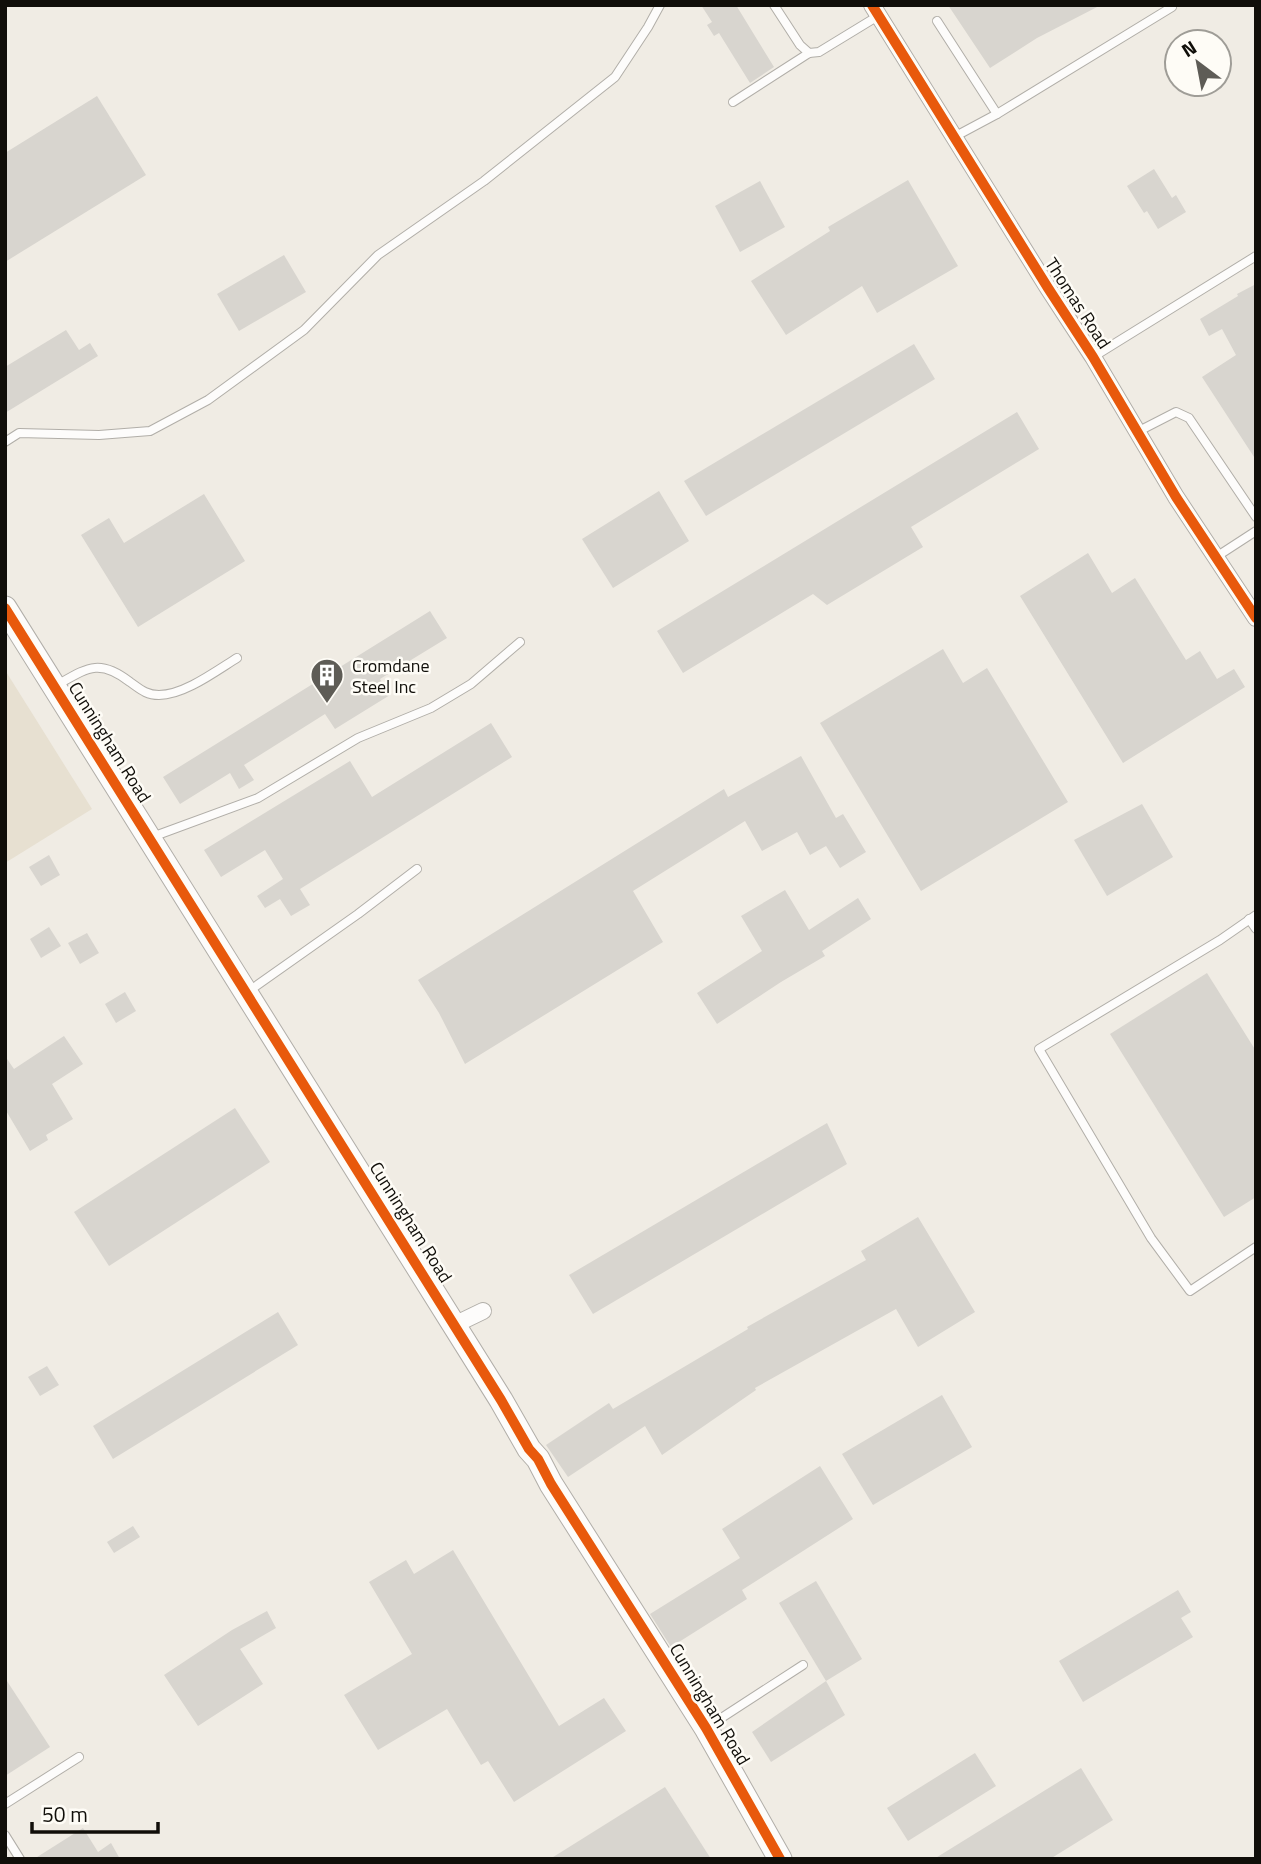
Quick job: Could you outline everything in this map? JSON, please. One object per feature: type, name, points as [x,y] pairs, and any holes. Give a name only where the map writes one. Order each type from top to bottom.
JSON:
[{"type":"street","name":"Thomas Road","points":[[875,10],[1093,358],[1176,497],[1256,618]]},
{"type":"street","name":"Cunningham Road","points":[[5,608],[706,1728],[780,1859]]},
{"type":"street","points":[[454,1325],[483,1311]]},
{"type":"lane","points":[[5,442],[19,433],[99,435],[150,431],[208,400],[304,330],[378,255],[484,181],[615,77],[660,5]]},
{"type":"lane","points":[[774,5],[800,45],[809,53]]},
{"type":"lane","points":[[954,136],[996,114],[1172,7]]},
{"type":"lane","points":[[733,102],[809,53],[819,52],[875,10]]},
{"type":"lane","points":[[937,21],[996,114]]},
{"type":"lane","points":[[1093,358],[1256,256]]},
{"type":"lane","points":[[1137,432],[1176,412],[1189,418],[1256,517]]},
{"type":"lane","points":[[1216,557],[1256,531]]},
{"type":"lane","points":[[150,838],[258,798],[358,738],[431,708],[471,684],[520,642]]},
{"type":"lane","points":[[55,687],[85,669],[94,667],[109,669],[144,694],[171,694],[207,677],[237,658]]},
{"type":"lane","points":[[246,992],[417,869]]},
{"type":"lane","points":[[1256,929],[1253,917],[1220,940],[1039,1049],[1152,1238],[1190,1291],[1256,1247]]},
{"type":"lane","points":[[706,1728],[803,1665]]},
{"type":"lane","points":[[5,1804],[79,1757]]},
{"type":"lane","points":[[5,1835],[20,1859]]},
{"type":"shaded area","points":[[5,670],[92,809],[5,863]]},
{"type":"building","points":[[701,5],[736,5],[774,67],[750,83],[719,33],[714,36],[707,25],[712,22]]},
{"type":"building","points":[[948,5],[1101,5],[1037,38],[990,68]]},
{"type":"building","points":[[97,96],[146,175],[5,262],[5,153]]},
{"type":"building","points":[[1154,169],[1172,198],[1176,195],[1186,212],[1158,229],[1127,186]]},
{"type":"building","points":[[908,180],[958,266],[877,313],[862,286],[786,335],[751,281],[830,231],[828,227]]},
{"type":"building","points":[[760,181],[785,227],[740,252],[715,206]]},
{"type":"building","points":[[284,255],[306,292],[239,331],[217,294]]},
{"type":"building","points":[[1256,284],[1256,460],[1202,377],[1236,355],[1222,329],[1209,336],[1200,319]]},
{"type":"building","points":[[66,330],[79,350],[90,343],[98,356],[5,413],[5,367]]},
{"type":"building","points":[[914,344],[935,379],[706,516],[684,481]]},
{"type":"building","points":[[1017,412],[1039,449],[911,527],[923,547],[827,605],[813,594],[683,673],[657,631]]},
{"type":"building","points":[[659,491],[689,541],[613,588],[582,539]]},
{"type":"building","points":[[204,494],[245,561],[138,627],[81,535],[109,518],[124,543]]},
{"type":"building","points":[[1088,553],[1112,593],[1135,578],[1186,660],[1200,651],[1217,679],[1234,669],[1245,687],[1123,763],[1020,596]]},
{"type":"building","name":"Cromdane Steel Inc","points":[[430,611],[447,638],[380,679],[390,695],[335,729],[325,714],[244,765],[254,780],[239,789],[230,773],[180,804],[163,777]]},
{"type":"building","points":[[943,649],[963,683],[987,668],[1068,802],[921,891],[820,723]]},
{"type":"building","points":[[491,723],[512,757],[300,889],[310,905],[291,916],[280,899],[265,908],[257,896],[283,879],[265,850],[221,877],[204,850],[350,761],[372,797]]},
{"type":"building","points":[[801,756],[836,818],[843,814],[866,852],[840,868],[826,846],[810,855],[797,832],[762,851],[745,821],[633,891],[663,942],[465,1064],[439,1013],[418,980],[724,789],[728,797]]},
{"type":"building","points":[[1142,804],[1173,857],[1107,896],[1074,840]]},
{"type":"building","points":[[49,855],[60,875],[41,886],[29,867]]},
{"type":"building","points":[[785,890],[809,930],[858,898],[871,919],[822,951],[825,956],[717,1024],[697,993],[762,951],[741,916]]},
{"type":"building","points":[[49,927],[61,946],[41,958],[30,939]]},
{"type":"building","points":[[87,933],[99,953],[80,964],[68,943]]},
{"type":"building","points":[[1207,973],[1256,1051],[1256,1197],[1224,1217],[1110,1034]]},
{"type":"building","points":[[125,992],[136,1011],[116,1023],[105,1004]]},
{"type":"building","points":[[64,1036],[83,1064],[52,1084],[73,1119],[46,1135],[48,1140],[30,1151],[5,1109],[5,1056],[14,1069]]},
{"type":"building","points":[[235,1108],[270,1162],[109,1266],[74,1212]]},
{"type":"building","points":[[827,1123],[847,1164],[593,1314],[569,1275]]},
{"type":"building","points":[[918,1217],[975,1312],[918,1347],[896,1309],[755,1388],[756,1390],[662,1455],[645,1426],[568,1477],[546,1445],[609,1403],[613,1409],[748,1329],[747,1327],[866,1260],[861,1251]]},
{"type":"building","points":[[278,1312],[298,1345],[113,1459],[93,1426]]},
{"type":"building","points":[[47,1366],[59,1385],[40,1396],[28,1377]]},
{"type":"building","points":[[942,1395],[972,1447],[873,1505],[842,1454]]},
{"type":"building","points":[[820,1466],[853,1519],[742,1590],[747,1599],[671,1647],[650,1614],[740,1558],[722,1529]]},
{"type":"building","points":[[133,1526],[140,1537],[114,1553],[107,1542]]},
{"type":"building","points":[[453,1550],[559,1726],[604,1698],[626,1731],[514,1802],[488,1761],[481,1765],[447,1709],[378,1750],[344,1695],[412,1654],[369,1582],[406,1560],[414,1574]]},
{"type":"building","points":[[816,1581],[862,1659],[826,1681],[779,1603]]},
{"type":"building","points":[[1178,1590],[1191,1612],[1181,1618],[1193,1637],[1083,1702],[1059,1661]]},
{"type":"building","points":[[267,1611],[276,1628],[240,1649],[263,1684],[198,1726],[164,1675],[232,1630]]},
{"type":"building","points":[[5,1678],[50,1747],[5,1776]]},
{"type":"building","points":[[826,1681],[845,1715],[771,1762],[752,1732]]},
{"type":"building","points":[[975,1753],[996,1786],[908,1841],[887,1808]]},
{"type":"building","points":[[1081,1768],[1113,1820],[1050,1859],[934,1859]]},
{"type":"building","points":[[665,1787],[711,1859],[550,1859]]},
{"type":"building","points":[[83,1828],[98,1852],[111,1843],[120,1859],[34,1859]]},
{"type":"cycle path","points":[[872,5],[1093,357],[1176,497],[1256,618]]},
{"type":"cycle path","points":[[5,608],[706,1728],[780,1859]]},
{"type":"place","name":"Cromdane Steel Inc","points":[[327,705]]}]
